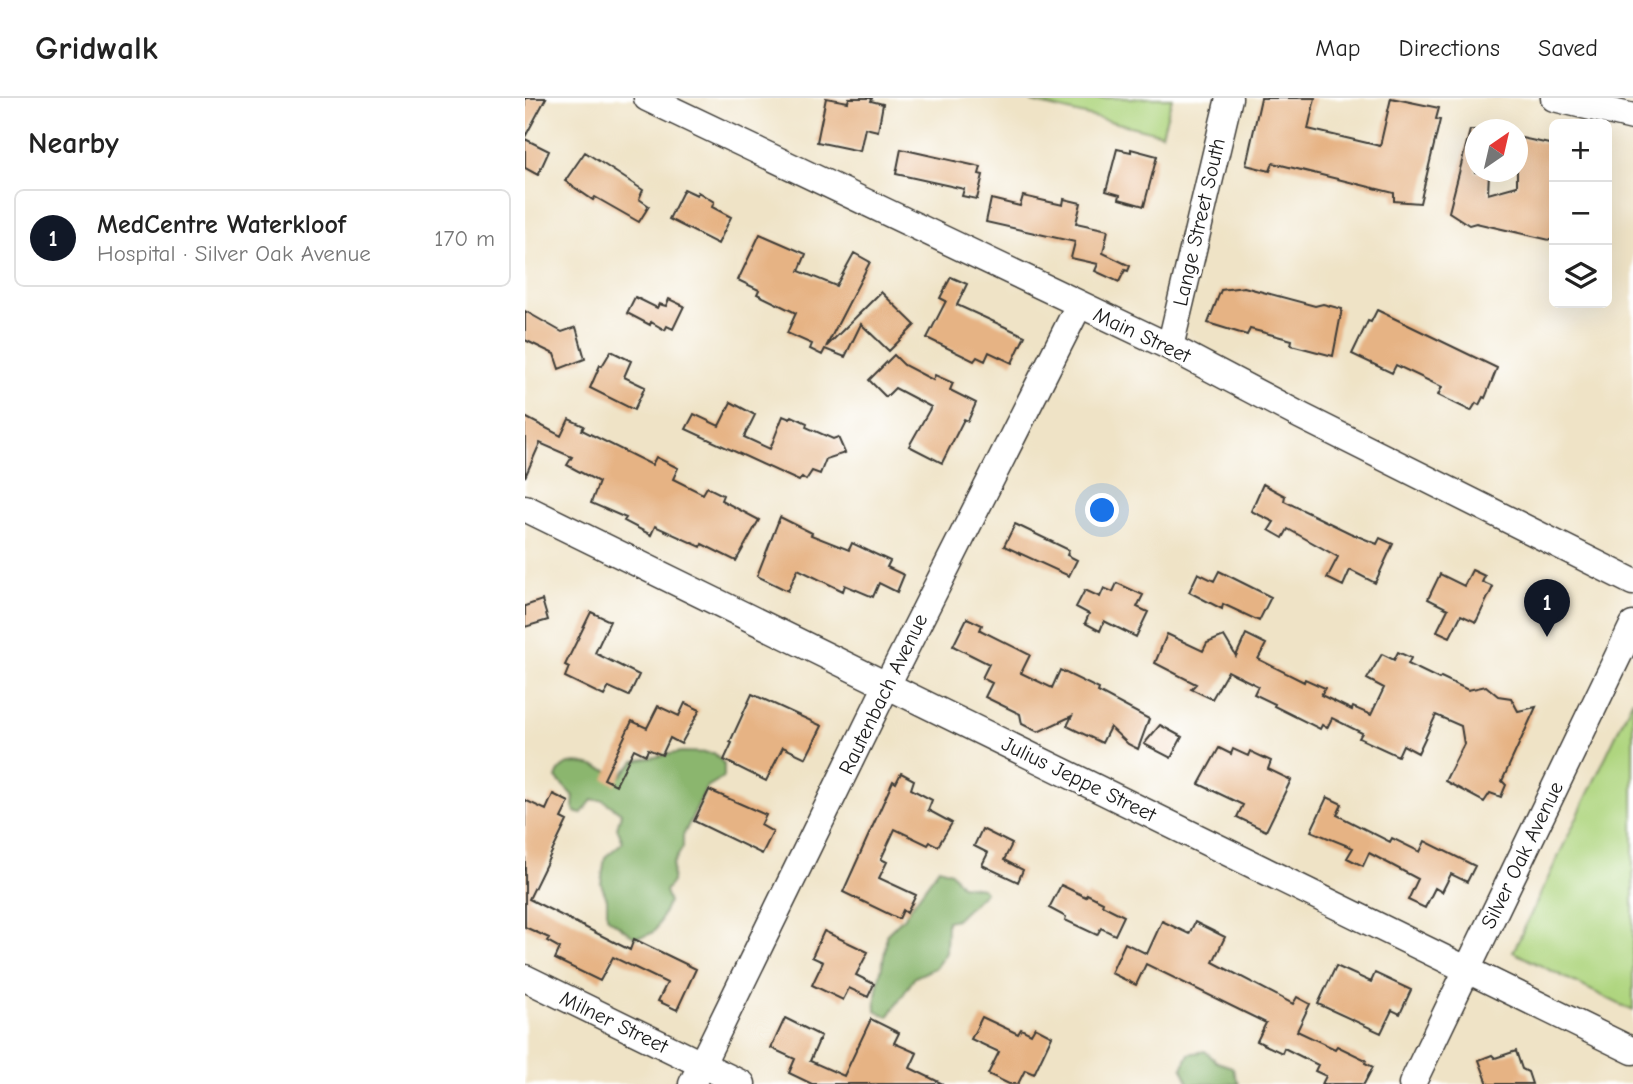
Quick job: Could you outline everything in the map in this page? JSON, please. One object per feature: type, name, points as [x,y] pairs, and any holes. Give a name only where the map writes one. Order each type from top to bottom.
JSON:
[{"type":"street","name":"Lange Street South","points":[[1170,347],[1229,98]]},
{"type":"street","points":[[1554,98],[1633,117]]},
{"type":"street","name":"Main Street","points":[[660,101],[1170,347],[1301,416],[1633,582]]},
{"type":"street","name":"Rautenbach Avenue","points":[[697,1074],[887,685],[1079,305]]},
{"type":"street","name":"Julius Jeppe Street","points":[[525,508],[1633,1051]]},
{"type":"street","name":"Silver Oak Avenue","points":[[1412,1084],[1633,625]]},
{"type":"street","name":"Milner Street","points":[[525,978],[697,1074],[742,1084]]},
{"type":"green space","points":[[1033,98],[1172,98],[1162,134],[1032,102]]},
{"type":"green space","points":[[1633,699],[1633,1011],[1513,952]]},
{"type":"green space","points":[[681,752],[714,753],[724,764],[724,777],[707,787],[683,836],[683,847],[673,864],[672,882],[665,891],[669,902],[657,927],[650,934],[634,937],[607,917],[607,899],[601,884],[605,857],[623,842],[617,828],[621,813],[603,800],[592,800],[581,814],[575,812],[574,797],[556,778],[560,770],[575,763],[594,766],[621,776],[635,761]]},
{"type":"green space","points":[[939,868],[951,872],[961,885],[982,888],[985,892],[957,919],[947,921],[946,953],[935,968],[915,977],[888,1017],[876,1011],[886,935],[903,918]]},
{"type":"green space","points":[[1205,1051],[1217,1062],[1232,1067],[1239,1084],[1189,1084],[1182,1068],[1189,1054]]},
{"type":"building","points":[[525,98],[546,98],[525,137]]},
{"type":"building","points":[[826,98],[848,102],[849,98],[872,98],[871,101],[883,104],[878,131],[865,128],[860,151],[817,142]]},
{"type":"building","points":[[1261,98],[1315,98],[1308,129],[1380,146],[1391,98],[1439,108],[1436,119],[1440,120],[1420,203],[1394,201],[1394,193],[1273,163],[1270,171],[1246,165]]},
{"type":"building","points":[[525,139],[549,151],[538,175],[525,168]]},
{"type":"building","points":[[1528,139],[1549,144],[1549,240],[1476,223],[1469,225],[1449,212],[1465,150],[1465,182],[1489,182],[1488,194],[1517,186],[1517,182],[1528,182]]},
{"type":"building","points":[[901,149],[981,167],[979,174],[983,175],[977,199],[962,196],[964,189],[896,174]]},
{"type":"building","points":[[1117,149],[1131,152],[1131,149],[1157,156],[1144,206],[1119,199],[1120,195],[1106,191]]},
{"type":"building","points":[[585,152],[643,190],[639,199],[649,206],[639,222],[595,197],[593,200],[565,181]]},
{"type":"building","points":[[684,189],[697,195],[698,192],[714,202],[712,207],[731,217],[718,244],[669,219]]},
{"type":"building","points":[[1023,196],[1063,205],[1064,199],[1081,203],[1076,223],[1108,230],[1103,253],[1130,266],[1128,271],[1125,270],[1119,282],[1095,271],[1098,264],[1071,258],[1075,242],[986,222],[991,199],[1020,206]]},
{"type":"building","points":[[760,234],[806,254],[799,271],[836,286],[854,253],[870,262],[826,347],[881,292],[915,325],[889,351],[861,324],[845,357],[825,349],[822,355],[810,349],[812,344],[787,333],[796,313],[757,294],[759,290],[738,280]]},
{"type":"building","points":[[951,277],[967,284],[957,305],[1025,336],[1012,363],[989,352],[985,361],[977,357],[974,361],[927,338],[946,301],[940,298]]},
{"type":"building","points":[[1244,287],[1315,306],[1323,304],[1342,309],[1333,356],[1291,345],[1292,340],[1250,329],[1247,335],[1208,323],[1221,290]]},
{"type":"building","points":[[635,297],[657,308],[659,304],[666,306],[669,299],[684,306],[673,329],[667,326],[665,330],[627,313]]},
{"type":"building","points":[[1377,310],[1497,368],[1485,398],[1483,397],[1479,405],[1476,403],[1471,411],[1438,395],[1442,387],[1396,365],[1392,373],[1352,354],[1368,321],[1371,322]]},
{"type":"building","points":[[525,311],[562,332],[576,327],[585,359],[559,369],[554,354],[525,340]]},
{"type":"building","points":[[611,351],[631,361],[624,377],[645,387],[634,410],[590,388],[600,365],[602,366]]},
{"type":"building","points":[[894,355],[904,365],[933,380],[935,375],[953,383],[950,390],[976,403],[968,421],[964,419],[942,463],[909,446],[931,407],[895,388],[886,397],[869,380]]},
{"type":"building","points":[[731,402],[755,415],[744,437],[770,449],[783,416],[790,419],[792,416],[807,423],[806,427],[833,439],[838,437],[845,453],[826,459],[820,474],[812,471],[806,480],[802,477],[799,481],[686,429],[694,414],[719,426]]},
{"type":"building","points":[[525,417],[561,436],[569,419],[584,426],[582,430],[652,465],[656,457],[678,468],[673,479],[703,494],[707,487],[723,495],[721,500],[759,520],[736,561],[702,544],[701,547],[655,526],[651,535],[624,521],[626,518],[591,503],[599,482],[567,465],[572,457],[540,443],[525,477]]},
{"type":"building","points":[[1263,484],[1285,496],[1284,501],[1350,533],[1377,544],[1380,538],[1393,544],[1375,583],[1350,570],[1343,586],[1327,578],[1338,557],[1288,529],[1283,538],[1269,530],[1274,522],[1251,511]]},
{"type":"building","points":[[780,517],[812,533],[811,535],[849,550],[852,543],[890,561],[887,567],[904,575],[897,592],[879,583],[873,597],[845,585],[843,591],[798,569],[788,591],[757,576]]},
{"type":"building","points":[[1015,524],[1069,550],[1067,555],[1077,560],[1069,576],[1004,546]]},
{"type":"building","points":[[1472,570],[1485,576],[1482,582],[1493,587],[1476,622],[1461,615],[1450,637],[1437,631],[1448,609],[1428,599],[1440,574],[1464,586]]},
{"type":"building","points":[[1219,571],[1271,597],[1259,621],[1223,604],[1222,609],[1189,592],[1198,573],[1214,581]]},
{"type":"building","points":[[1117,583],[1143,595],[1137,607],[1148,612],[1136,637],[1104,621],[1100,631],[1085,623],[1089,614],[1076,607],[1085,590],[1100,597],[1104,588],[1113,592]]},
{"type":"building","points":[[542,600],[548,620],[525,627],[525,606]]},
{"type":"building","points":[[591,612],[610,621],[595,653],[639,675],[629,696],[609,687],[604,696],[565,677],[569,667],[565,665]]},
{"type":"building","points":[[967,618],[982,625],[980,630],[1030,655],[1021,673],[1052,688],[1060,670],[1099,689],[1098,692],[1149,719],[1138,749],[1128,744],[1110,727],[1102,743],[1067,726],[1072,716],[1038,732],[1022,724],[1020,714],[985,697],[992,683],[982,678],[989,664],[953,646]]},
{"type":"building","points":[[1167,634],[1203,651],[1207,643],[1224,636],[1236,656],[1246,634],[1266,644],[1258,659],[1304,682],[1305,679],[1325,688],[1321,695],[1352,710],[1353,707],[1371,715],[1384,688],[1367,679],[1382,654],[1394,660],[1398,652],[1411,658],[1408,664],[1439,679],[1441,677],[1468,690],[1486,686],[1498,696],[1511,698],[1518,711],[1536,707],[1502,781],[1506,785],[1501,797],[1490,793],[1484,802],[1445,781],[1464,744],[1461,726],[1436,715],[1418,753],[1403,745],[1398,756],[1359,738],[1362,733],[1332,718],[1327,728],[1322,725],[1320,729],[1274,706],[1275,704],[1254,694],[1258,686],[1228,671],[1212,699],[1191,689],[1196,684],[1155,663]]},
{"type":"building","points":[[752,694],[822,726],[806,758],[783,747],[766,781],[724,760]]},
{"type":"building","points":[[685,703],[700,710],[681,744],[670,738],[662,755],[648,749],[646,755],[634,749],[616,785],[604,779],[632,721],[647,728],[658,706],[679,716]]},
{"type":"building","points":[[1160,725],[1182,737],[1171,758],[1144,744]]},
{"type":"building","points":[[1219,748],[1231,754],[1233,749],[1248,756],[1250,751],[1271,761],[1268,769],[1291,780],[1266,831],[1237,817],[1243,805],[1199,784]]},
{"type":"building","points":[[901,773],[914,780],[911,789],[932,800],[928,810],[952,823],[938,846],[930,842],[928,845],[895,829],[881,859],[887,862],[879,878],[916,895],[907,913],[903,910],[899,919],[843,892],[893,781],[896,783]]},
{"type":"building","points":[[709,790],[766,815],[761,825],[773,832],[762,854],[694,821]]},
{"type":"building","points":[[553,794],[569,802],[561,818],[567,821],[529,899],[630,950],[634,939],[696,969],[677,1010],[658,1001],[667,983],[613,957],[600,981],[555,959],[560,948],[547,941],[549,938],[525,927],[525,800],[546,810]]},
{"type":"building","points":[[1327,797],[1342,804],[1337,815],[1390,842],[1392,838],[1420,852],[1425,841],[1475,866],[1467,882],[1451,874],[1442,892],[1435,888],[1425,908],[1408,900],[1418,879],[1369,853],[1363,866],[1347,858],[1353,848],[1311,831]]},
{"type":"building","points":[[982,829],[1012,844],[1004,860],[1023,870],[1018,882],[982,865],[988,853],[974,846]]},
{"type":"building","points":[[1061,885],[1086,897],[1087,894],[1124,916],[1115,935],[1101,928],[1097,935],[1065,920],[1066,917],[1049,908]]},
{"type":"building","points":[[1162,921],[1189,934],[1195,922],[1225,937],[1213,962],[1293,1004],[1297,997],[1310,1004],[1297,1031],[1366,1060],[1365,1063],[1373,1067],[1364,1084],[1322,1084],[1326,1076],[1315,1071],[1318,1065],[1284,1048],[1282,1053],[1257,1041],[1266,1023],[1146,964],[1136,985],[1111,973],[1125,943],[1147,954]]},
{"type":"building","points":[[824,931],[868,952],[856,975],[874,984],[868,997],[849,988],[843,1000],[812,985],[823,962],[812,957]]},
{"type":"building","points":[[1336,966],[1371,982],[1375,973],[1411,990],[1400,1014],[1392,1010],[1381,1033],[1318,1004]]},
{"type":"building","points":[[982,1017],[1018,1034],[1021,1029],[1031,1034],[1035,1027],[1052,1036],[1034,1074],[1025,1070],[1018,1084],[1009,1084],[988,1074],[999,1052],[971,1039]]},
{"type":"building","points":[[785,1018],[821,1036],[810,1061],[844,1076],[871,1019],[899,1033],[894,1043],[917,1053],[910,1068],[943,1084],[812,1084],[789,1073],[795,1059],[771,1048]]},
{"type":"building","points":[[1516,1051],[1522,1069],[1528,1072],[1532,1084],[1488,1084],[1479,1060]]},
{"type":"place","name":"MedCentre Waterkloof","points":[[1547,637]]}]
